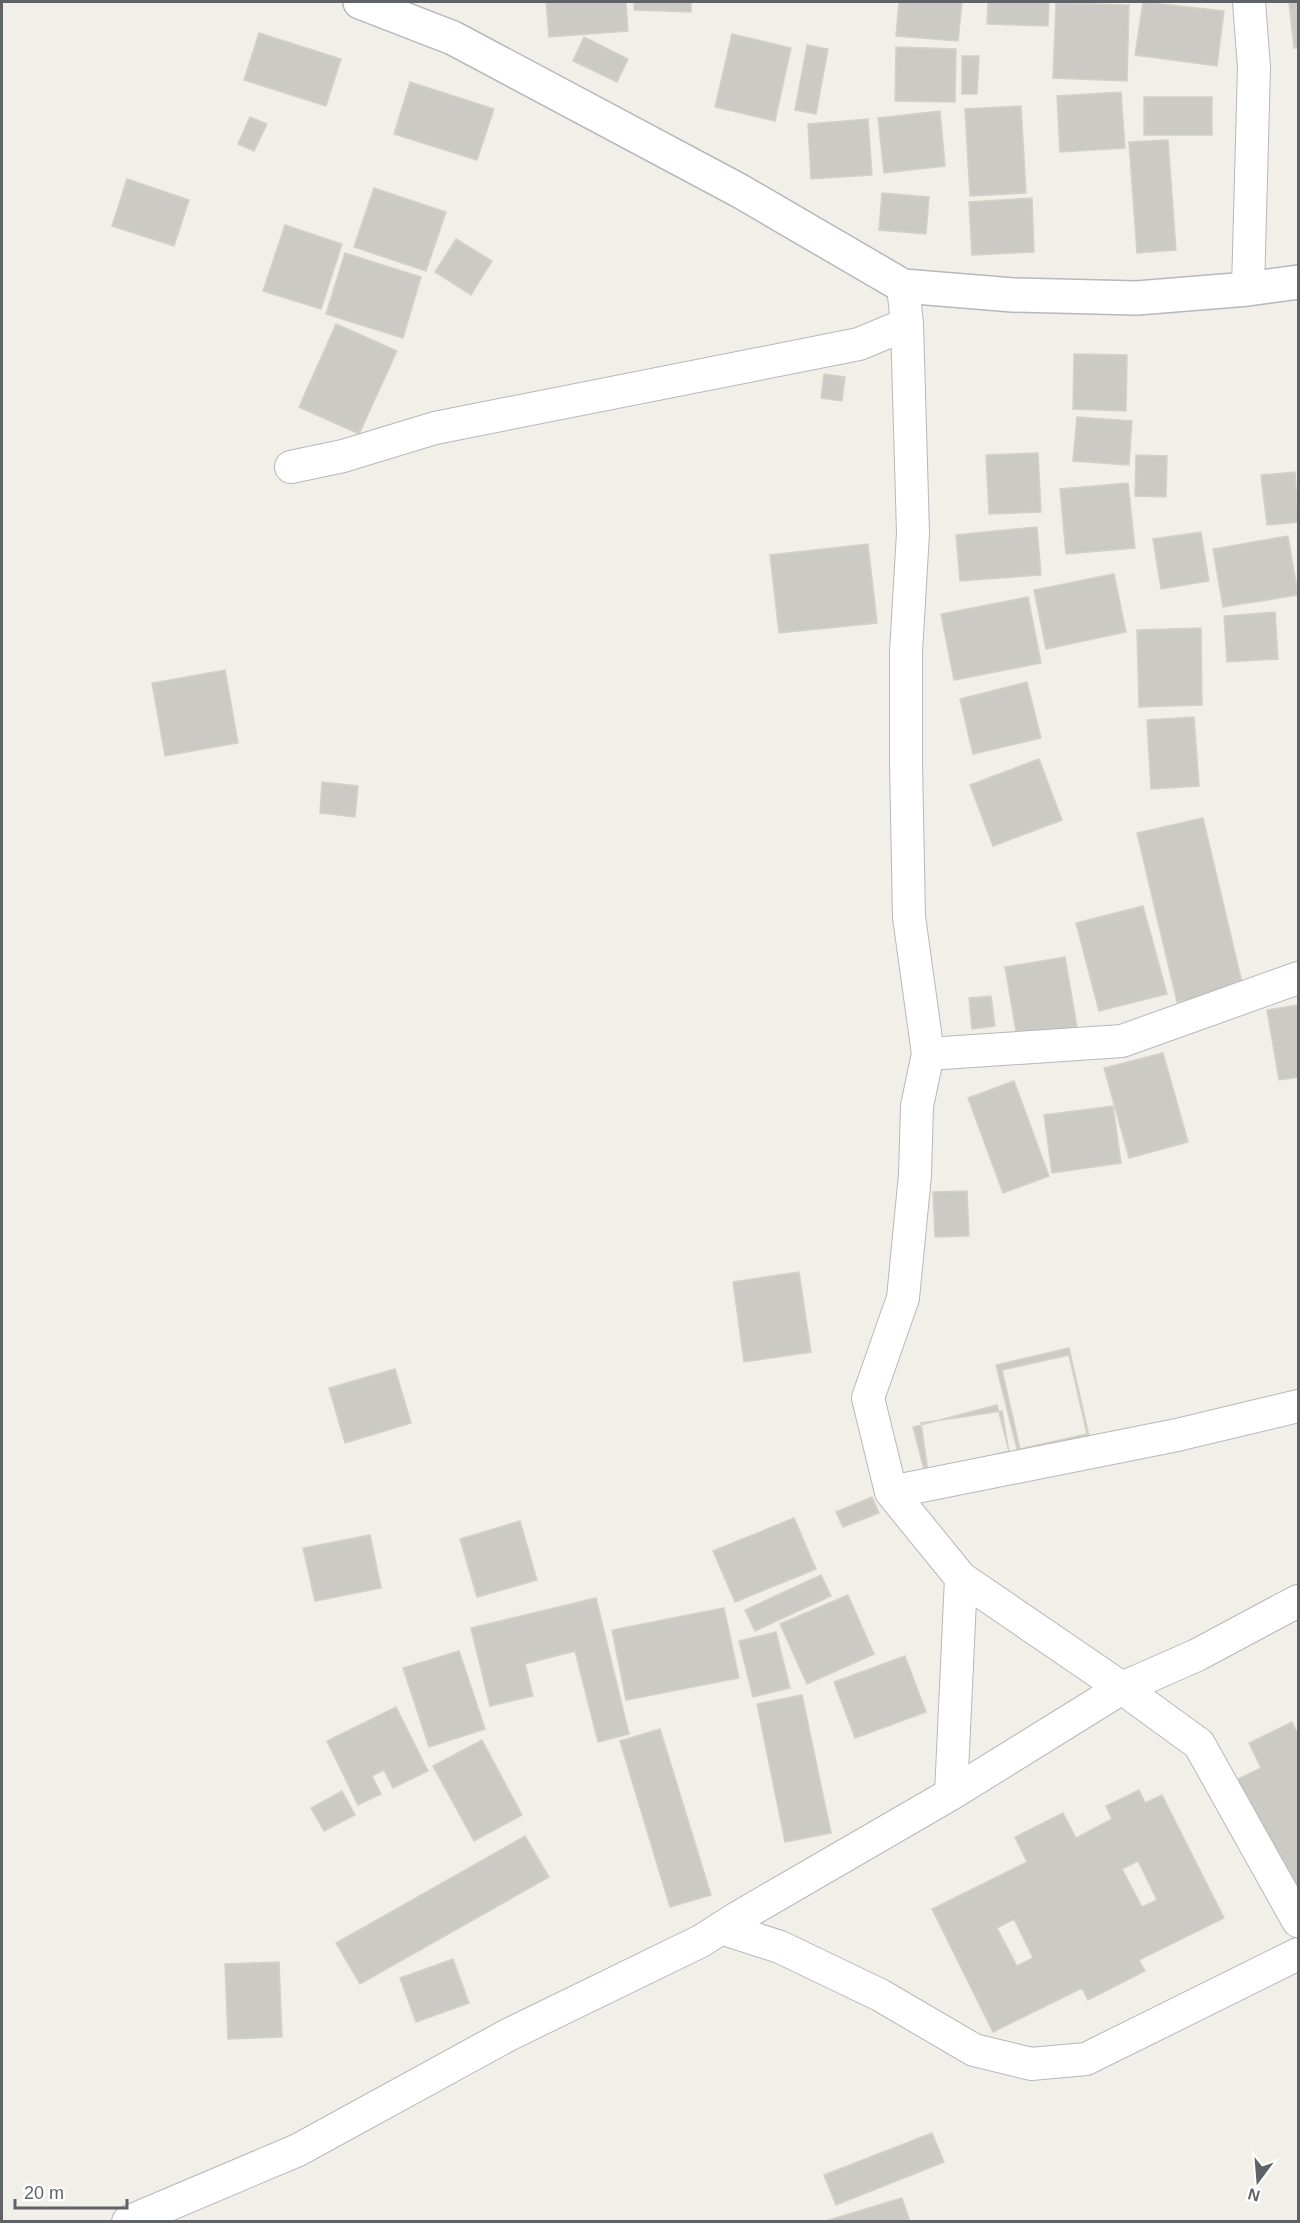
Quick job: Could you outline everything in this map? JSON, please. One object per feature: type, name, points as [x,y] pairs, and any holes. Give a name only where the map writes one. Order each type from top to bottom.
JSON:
[{"type":"street","points":[[367,2],[464,44],[740,190],[903,286],[1013,295],[1137,298],[1248,290],[1299,282]]},
{"type":"street","points":[[1248,290],[1254,67],[1249,2]]},
{"type":"street","points":[[903,286],[907,324],[913,533],[906,663],[909,916],[928,1054],[917,1106],[915,1175],[903,1298],[868,1398],[891,1491],[961,1578],[1122,1688],[1199,1744],[1299,1921]]},
{"type":"street","points":[[291,466],[343,456],[435,428],[859,344],[907,324]]},
{"type":"street","points":[[928,1054],[1122,1041],[1299,978]]},
{"type":"street","points":[[891,1491],[1177,1435],[1299,1406]]},
{"type":"street","points":[[951,1794],[961,1578]]},
{"type":"street","points":[[128,2222],[298,2150],[508,2035],[701,1941],[951,1794],[1122,1688],[1197,1655],[1299,1601]]},
{"type":"street","points":[[721,1928],[780,1947],[820,1966],[880,1995],[974,2050],[1031,2064],[1086,2059],[1299,1954]]},
{"type":"building","points":[[546,2],[626,2],[628,31],[549,37]]},
{"type":"building","points":[[634,2],[691,2],[691,12],[634,10]]},
{"type":"building","points":[[899,2],[962,2],[958,41],[896,36]]},
{"type":"building","points":[[988,2],[1049,2],[1048,26],[987,24]]},
{"type":"building","points":[[1143,2],[1224,11],[1217,66],[1135,55]]},
{"type":"building","points":[[1289,2],[1298,2],[1298,48],[1294,48]]},
{"type":"building","points":[[1056,3],[1129,5],[1127,81],[1053,78]]},
{"type":"building","points":[[259,33],[341,59],[326,106],[244,80]]},
{"type":"building","points":[[732,34],[791,48],[775,121],[715,107]]},
{"type":"building","points":[[584,37],[628,59],[617,82],[573,61]]},
{"type":"building","points":[[807,45],[828,49],[816,114],[795,110]]},
{"type":"building","points":[[896,47],[956,49],[955,102],[895,101]]},
{"type":"building","points":[[962,56],[979,56],[977,94],[962,94]]},
{"type":"building","points":[[410,82],[494,109],[477,160],[394,134]]},
{"type":"building","points":[[1121,92],[1125,148],[1060,152],[1057,96]]},
{"type":"building","points":[[1144,97],[1212,97],[1212,135],[1144,135]]},
{"type":"building","points":[[1021,106],[1026,193],[970,196],[965,109]]},
{"type":"building","points":[[940,111],[945,166],[884,173],[878,118]]},
{"type":"building","points":[[250,117],[267,124],[254,151],[238,144]]},
{"type":"building","points":[[868,119],[872,175],[811,179],[808,124]]},
{"type":"building","points":[[1168,140],[1176,250],[1137,253],[1129,142]]},
{"type":"building","points":[[127,179],[189,200],[174,246],[112,226]]},
{"type":"building","points":[[374,188],[446,212],[426,271],[354,247]]},
{"type":"building","points":[[882,193],[929,197],[926,234],[879,230]]},
{"type":"building","points":[[1032,198],[1034,252],[972,255],[969,202]]},
{"type":"building","points":[[285,225],[342,244],[321,309],[263,291]]},
{"type":"building","points":[[456,239],[492,261],[471,295],[435,272]]},
{"type":"building","points":[[345,253],[421,277],[403,338],[326,314]]},
{"type":"building","points":[[336,324],[397,351],[359,434],[299,407]]},
{"type":"building","points":[[1074,354],[1127,355],[1126,411],[1073,409]]},
{"type":"building","points":[[824,374],[845,377],[842,401],[821,398]]},
{"type":"building","points":[[1077,417],[1132,421],[1129,465],[1073,461]]},
{"type":"building","points":[[1038,453],[1041,512],[989,514],[986,455]]},
{"type":"building","points":[[1136,455],[1167,456],[1166,497],[1135,496]]},
{"type":"building","points":[[1295,472],[1298,522],[1267,525],[1261,475]]},
{"type":"building","points":[[1128,483],[1135,548],[1066,554],[1060,489]]},
{"type":"building","points":[[1037,527],[1041,575],[960,581],[956,535]]},
{"type":"building","points":[[1201,532],[1209,581],[1161,589],[1153,539]]},
{"type":"building","points":[[1288,536],[1298,595],[1223,607],[1213,549]]},
{"type":"building","points":[[868,544],[877,623],[779,633],[770,555]]},
{"type":"building","points":[[1114,574],[1126,632],[1046,649],[1034,590]]},
{"type":"building","points":[[1028,597],[1041,663],[954,680],[941,614]]},
{"type":"building","points":[[1275,612],[1278,659],[1227,662],[1224,616]]},
{"type":"building","points":[[1201,628],[1202,705],[1139,707],[1137,630]]},
{"type":"building","points":[[225,670],[238,743],[165,756],[152,683]]},
{"type":"building","points":[[1027,682],[1041,738],[973,754],[960,699]]},
{"type":"building","points":[[1194,717],[1199,786],[1151,789],[1147,720]]},
{"type":"building","points":[[1039,759],[1062,820],[993,846],[970,785]]},
{"type":"building","points":[[322,782],[358,786],[355,817],[320,813]]},
{"type":"building","points":[[1203,818],[1243,987],[1177,1002],[1137,833]]},
{"type":"building","points":[[1143,906],[1167,994],[1099,1011],[1076,923]]},
{"type":"building","points":[[1065,957],[1077,1027],[1017,1037],[1005,967]]},
{"type":"building","points":[[991,996],[995,1026],[972,1029],[969,998]]},
{"type":"building","points":[[1298,1005],[1298,1077],[1279,1080],[1267,1010]]},
{"type":"building","points":[[1163,1053],[1188,1142],[1129,1158],[1104,1068]]},
{"type":"building","points":[[1014,1081],[1049,1176],[1003,1193],[968,1098]]},
{"type":"building","points":[[1113,1106],[1121,1163],[1052,1173],[1044,1115]]},
{"type":"building","points":[[967,1191],[969,1236],[935,1237],[933,1192]]},
{"type":"building","points":[[799,1272],[811,1352],[744,1362],[733,1282]]},
{"type":"building","points":[[1069,1348],[1089,1436],[1018,1453],[996,1365]]},
{"type":"building","points":[[1069,1355],[1087,1434],[1020,1449],[1002,1370]]},
{"type":"building","points":[[395,1369],[411,1423],[345,1443],[329,1388]]},
{"type":"building","points":[[997,1405],[1009,1451],[925,1473],[913,1427]]},
{"type":"building","points":[[1002,1411],[1010,1459],[928,1472],[921,1423]]},
{"type":"building","points":[[872,1497],[879,1513],[843,1527],[836,1512]]},
{"type":"building","points":[[794,1518],[816,1569],[735,1602],[713,1551]]},
{"type":"building","points":[[520,1521],[537,1580],[477,1597],[460,1539]]},
{"type":"building","points":[[370,1535],[381,1588],[315,1601],[303,1548]]},
{"type":"building","points":[[821,1575],[831,1596],[755,1631],[745,1610]]},
{"type":"building","points":[[848,1595],[874,1654],[807,1684],[780,1624]]},
{"type":"building","points":[[596,1598],[629,1734],[598,1742],[575,1651],[525,1664],[533,1696],[490,1706],[471,1628]]},
{"type":"building","points":[[724,1608],[739,1678],[626,1700],[612,1630]]},
{"type":"building","points":[[776,1632],[790,1688],[753,1697],[739,1641]]},
{"type":"building","points":[[459,1651],[485,1729],[429,1747],[403,1668]]},
{"type":"building","points":[[905,1656],[926,1712],[855,1738],[834,1682]]},
{"type":"building","points":[[802,1695],[831,1833],[785,1842],[757,1704]]},
{"type":"building","points":[[396,1707],[428,1771],[393,1788],[384,1770],[372,1776],[381,1794],[358,1805],[327,1741]]},
{"type":"building","points":[[1292,1722],[1298,1735],[1298,1906],[1234,1781],[1261,1768],[1249,1743]]},
{"type":"building","points":[[660,1729],[711,1895],[670,1907],[620,1741]]},
{"type":"building","points":[[482,1740],[522,1815],[474,1841],[433,1766]]},
{"type":"building","points":[[1139,1790],[1145,1803],[1162,1795],[1224,1918],[1139,1960],[1145,1971],[1088,2000],[1082,1988],[993,2032],[932,1909],[1027,1862],[1015,1837],[1063,1813],[1076,1838],[1112,1819],[1106,1806]],"holes":[[[1138,1861],[1157,1900],[1142,1907],[1122,1869]],[[1014,1919],[1033,1958],[1017,1966],[997,1928]]]},
{"type":"building","points":[[342,1791],[355,1815],[324,1831],[311,1808]]},
{"type":"building","points":[[525,1836],[549,1877],[360,1984],[336,1943]]},
{"type":"building","points":[[453,1959],[469,2003],[416,2022],[400,1978]]},
{"type":"building","points":[[279,1962],[282,2037],[228,2039],[225,1964]]},
{"type":"building","points":[[932,2133],[944,2162],[836,2205],[824,2175]]},
{"type":"building","points":[[902,2198],[910,2222],[830,2222],[829,2220]]}]
